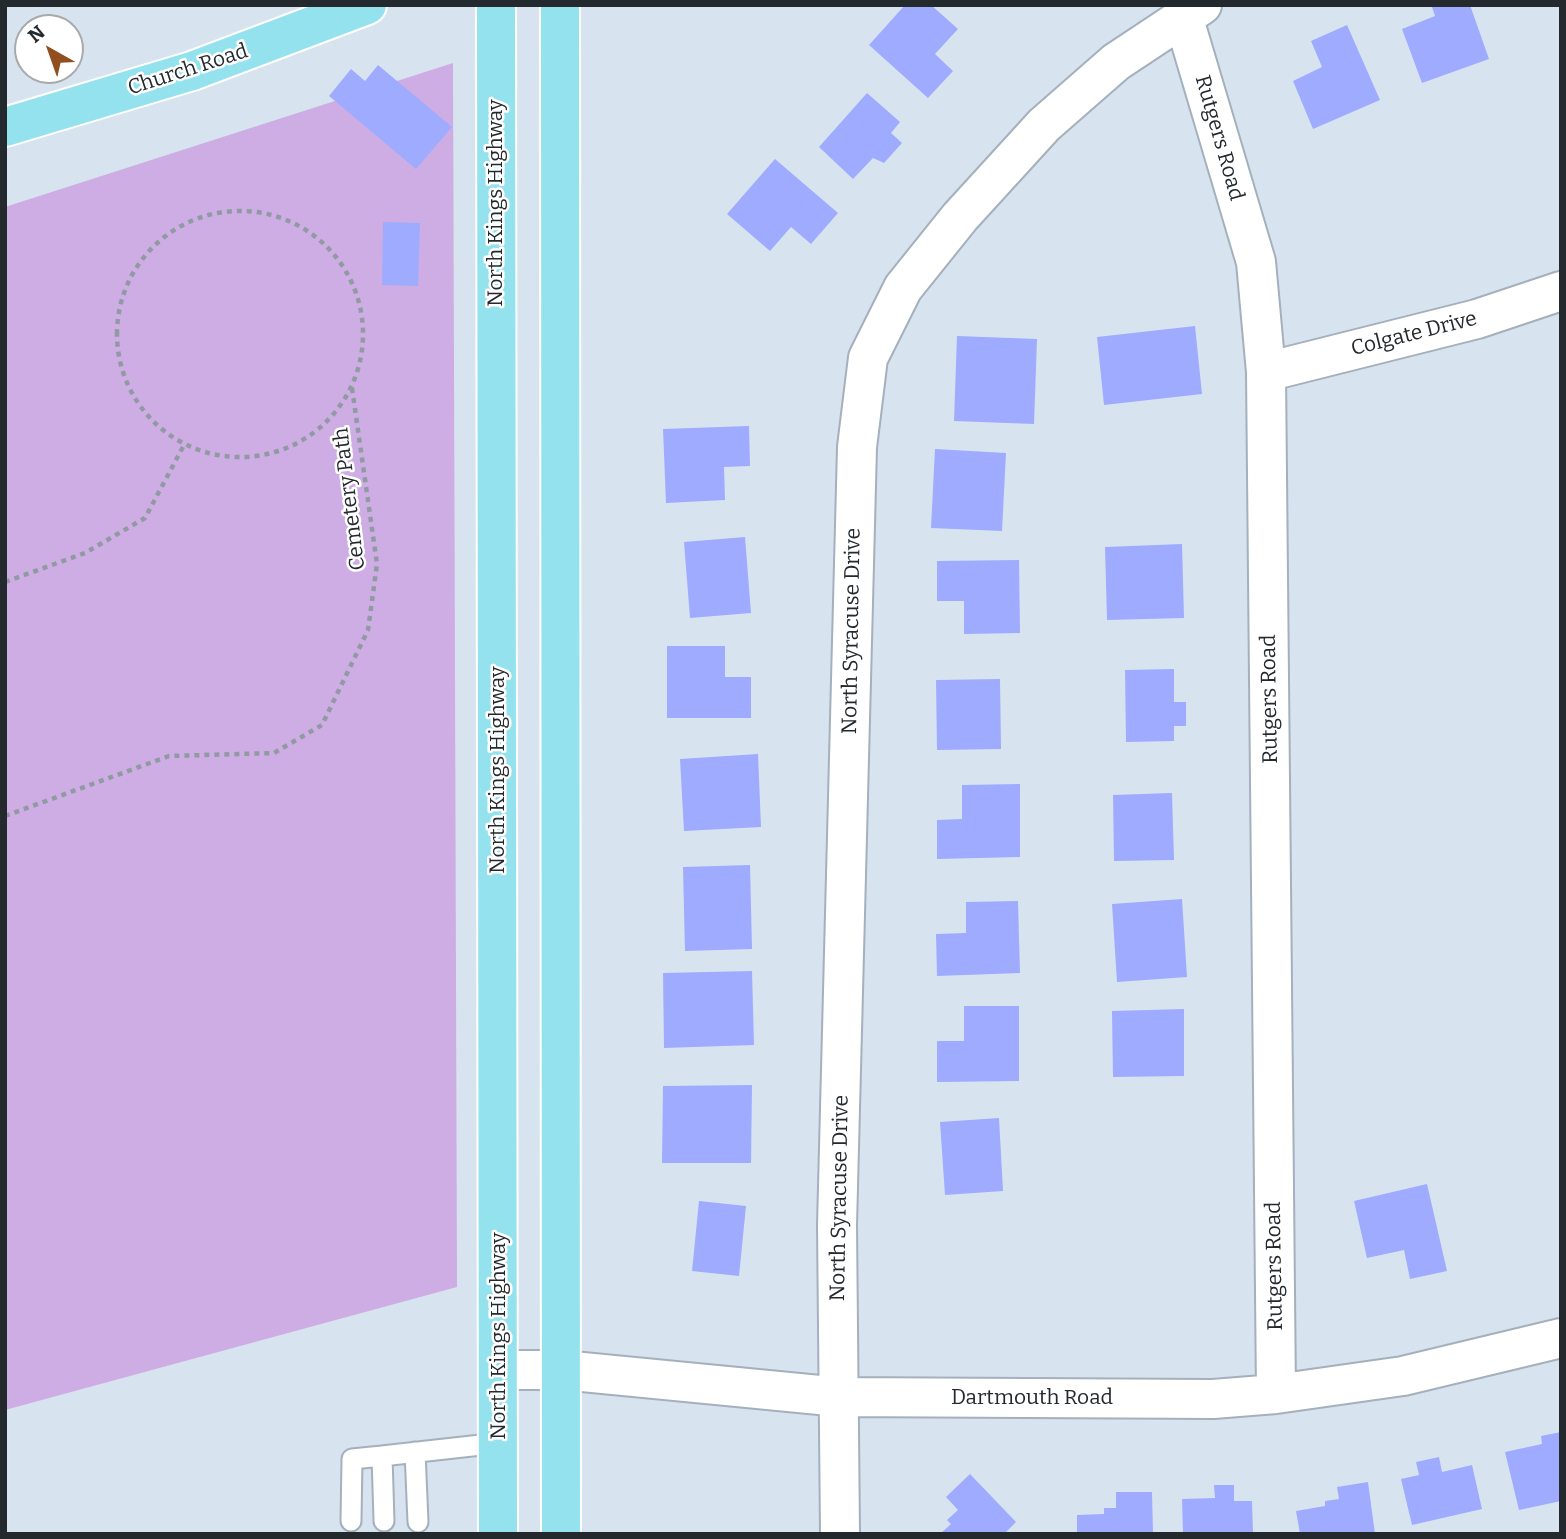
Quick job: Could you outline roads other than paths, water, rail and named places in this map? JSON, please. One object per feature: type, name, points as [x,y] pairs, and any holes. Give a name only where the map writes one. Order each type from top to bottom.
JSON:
[{"type":"main road","name":"Church Road","points":[[5,127],[192,71],[368,5]]},
{"type":"main road","name":"North Kings Highway","points":[[496,5],[498,1534]]},
{"type":"main road","points":[[560,5],[561,1534]]},
{"type":"street","name":"Rutgers Road","points":[[1193,10],[1256,262],[1266,372],[1276,1394]]},
{"type":"street","name":"North Syracuse Drive","points":[[840,1534],[837,1224],[857,447],[868,358],[903,288],[960,217],[1044,125],[1116,62],[1193,10]]},
{"type":"street","name":"Colgate Drive","points":[[1266,372],[1476,319],[1561,291]]},
{"type":"street","name":"Dartmouth Road","points":[[499,1370],[562,1370],[840,1397],[1213,1399],[1276,1394],[1404,1376],[1561,1338]]},
{"type":"lane","points":[[351,1521],[352,1459],[499,1443]]},
{"type":"lane","points":[[415,1452],[418,1522]]},
{"type":"lane","points":[[382,1456],[384,1521]]}]
